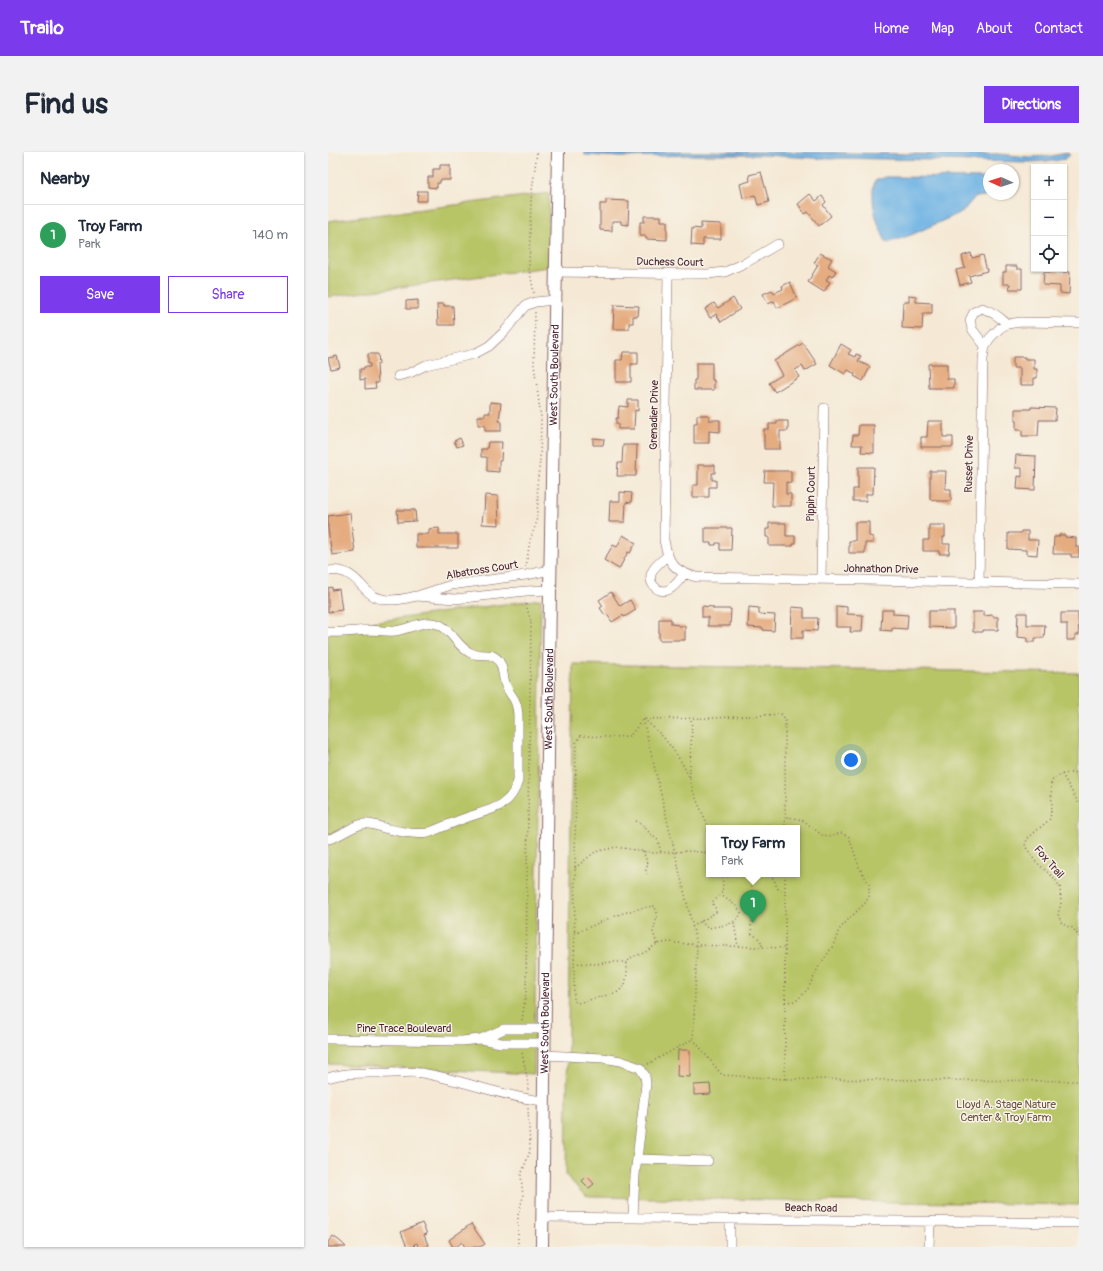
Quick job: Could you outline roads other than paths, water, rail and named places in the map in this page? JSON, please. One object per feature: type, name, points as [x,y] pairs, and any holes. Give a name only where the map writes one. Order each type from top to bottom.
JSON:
[{"type":"main road","name":"West South Boulevard","points":[[542,1247],[550,570],[558,152]]},
{"type":"street","name":"Duchess Court","points":[[556,272],[668,274],[708,274],[726,272],[778,244]]},
{"type":"street","name":"Grenadier Drive","points":[[668,274],[664,540],[667,556],[675,567]]},
{"type":"street","points":[[398,376],[410,374],[426,365],[474,354],[489,346],[505,331],[525,306],[535,302],[555,300]]},
{"type":"street","points":[[1007,324],[999,316],[982,308],[974,312],[970,320],[972,329],[985,346],[990,338],[1000,328],[1007,324],[1021,322],[1079,323]]},
{"type":"street","name":"Russet Drive","points":[[979,583],[983,359],[985,346]]},
{"type":"street","name":"Pippin Court","points":[[821,580],[824,408]]},
{"type":"street","points":[[667,556],[656,565],[651,573],[650,579],[654,587],[661,590],[668,590],[677,583],[684,574]]},
{"type":"street","name":"Johnathon Drive","points":[[675,567],[684,574],[696,577],[1079,584]]},
{"type":"street","name":"Albatross Court","points":[[328,571],[340,571],[348,574],[373,596],[383,600],[417,596],[451,585],[550,570]]},
{"type":"street","points":[[485,581],[488,595]]},
{"type":"street","name":"Albatross Court","points":[[417,596],[455,599],[526,591],[550,590]]},
{"type":"street","points":[[328,632],[338,633],[367,630],[395,631],[433,623],[445,628],[462,648],[469,652],[494,657],[502,667],[506,686],[514,699],[517,708],[518,781],[515,790],[503,804],[494,809],[428,833],[421,834],[400,832],[369,824],[363,824],[334,838],[328,839]]},
{"type":"street","name":"Pine Trace Boulevard","points":[[480,1039],[504,1029],[545,1029]]},
{"type":"street","name":"Pine Trace Boulevard","points":[[328,1039],[462,1041],[480,1039],[501,1042],[545,1043]]},
{"type":"street","points":[[545,1055],[603,1058],[621,1061],[640,1068],[645,1076],[646,1084],[637,1158],[633,1217]]},
{"type":"street","points":[[328,1078],[339,1074],[357,1072],[421,1073],[457,1080],[527,1100],[544,1101]]},
{"type":"street","points":[[637,1158],[708,1161]]},
{"type":"street","name":"Beach Road","points":[[543,1216],[1079,1223]]},
{"type":"street","points":[[730,1219],[730,1247]]},
{"type":"street","points":[[930,1222],[930,1247]]},
{"type":"water","points":[[584,152],[997,154],[1029,157],[1052,156],[1067,153],[1070,155],[1065,159],[1029,162],[832,159],[763,155],[621,157],[585,155]]},
{"type":"water","points":[[885,177],[983,178],[983,196],[975,197],[962,212],[911,235],[887,243],[880,229],[875,212],[873,188],[875,181]]},
{"type":"place","name":"Troy Farm","points":[[753,923]]},
{"type":"park label","name":"Lloyd A. Stage Nature Center & Troy Farm","points":[[1006,1110]]}]
